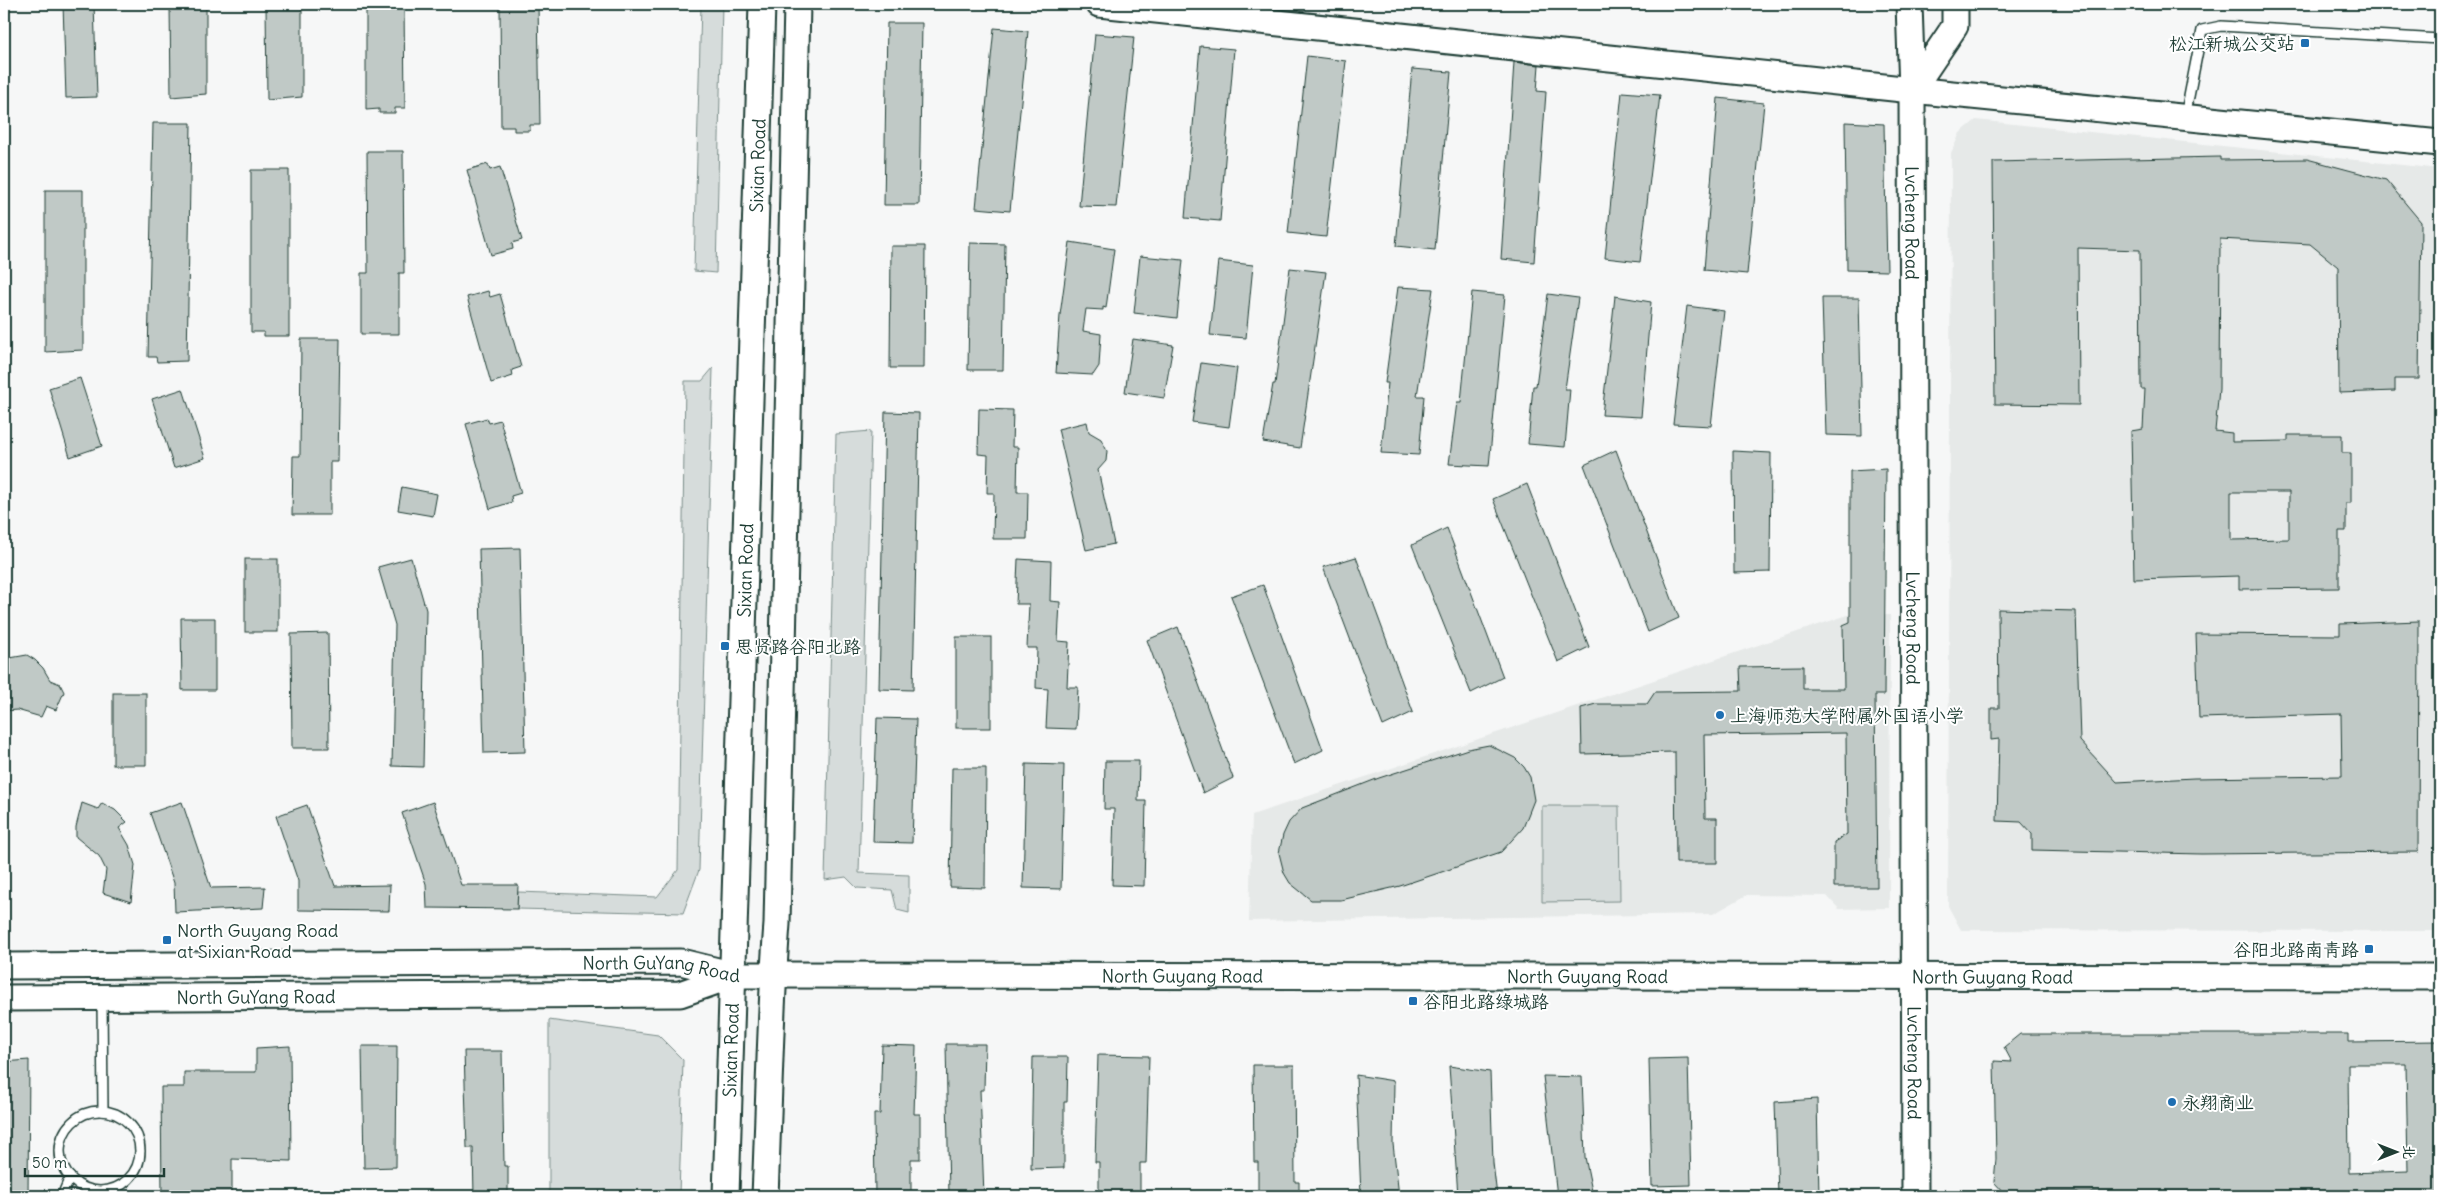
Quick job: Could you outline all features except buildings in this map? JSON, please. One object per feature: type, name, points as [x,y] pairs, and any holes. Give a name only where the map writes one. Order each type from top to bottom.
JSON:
[{"type":"main road","name":"Sixian Road","points":[[726,1196],[762,4]]},
{"type":"main road","name":"Sixian Road","points":[[765,1196],[773,974],[778,904],[797,4]]},
{"type":"main road","points":[[1099,4],[1912,90],[2440,143]]},
{"type":"main road","name":"Lvcheng Road","points":[[1909,4],[1912,90],[1915,1196]]},
{"type":"main road","points":[[1912,90],[1955,26],[1955,4]]},
{"type":"main road","name":"North GuYang Road","points":[[4,966],[681,962],[734,975]]},
{"type":"main road","name":"North GuYang Road","points":[[4,998],[680,994],[734,975]]},
{"type":"main road","name":"North Guyang Road","points":[[734,975],[2440,977]]},
{"type":"lane","points":[[2185,117],[2202,30],[2221,26],[2440,39]]},
{"type":"lane","points":[[102,997],[103,1111]]},
{"type":"lane","points":[[103,1111],[116,1114],[127,1121],[135,1131],[140,1144],[140,1157],[136,1170],[118,1192],[91,1190],[79,1186],[63,1166],[60,1152],[62,1139],[68,1127],[84,1115],[103,1111]]},
{"type":"lane","points":[[62,1196],[70,1177]]},
{"type":"shaded area","points":[[701,4],[722,4],[716,273],[694,271]]},
{"type":"shaded area","points":[[1976,120],[2440,169],[2440,931],[1961,930],[1948,906],[1951,153],[1960,133]]},
{"type":"shaded area","points":[[713,368],[699,870],[683,913],[517,909],[518,892],[657,897],[678,870],[685,381],[702,381]]},
{"type":"shaded area","points":[[871,431],[859,873],[909,875],[909,913],[897,910],[892,890],[857,888],[846,877],[825,880],[836,434]]},
{"type":"shaded area","name":"上海师范大学附属外国语小学","points":[[1851,614],[1890,615],[1889,908],[1839,909],[1827,896],[1747,895],[1713,914],[1249,921],[1252,815]]},
{"type":"shaded area","points":[[1542,806],[1619,806],[1620,901],[1542,902]]},
{"type":"shaded area","points":[[549,1020],[658,1035],[683,1060],[679,1196],[549,1196]]},
{"type":"place","name":"松江新城公交站","points":[[2305,43]]},
{"type":"place","name":"思贤路谷阳北路","points":[[725,646]]},
{"type":"place","name":"上海师范大学附属外国语小学","points":[[1720,715]]},
{"type":"place","name":"North Guyang Road at Sixian Road","points":[[167,940]]},
{"type":"place","name":"谷阳北路南青路","points":[[2369,949]]},
{"type":"place","name":"谷阳北路绿城路","points":[[1413,1001]]},
{"type":"place","name":"永翔商业","points":[[2172,1102]]}]
